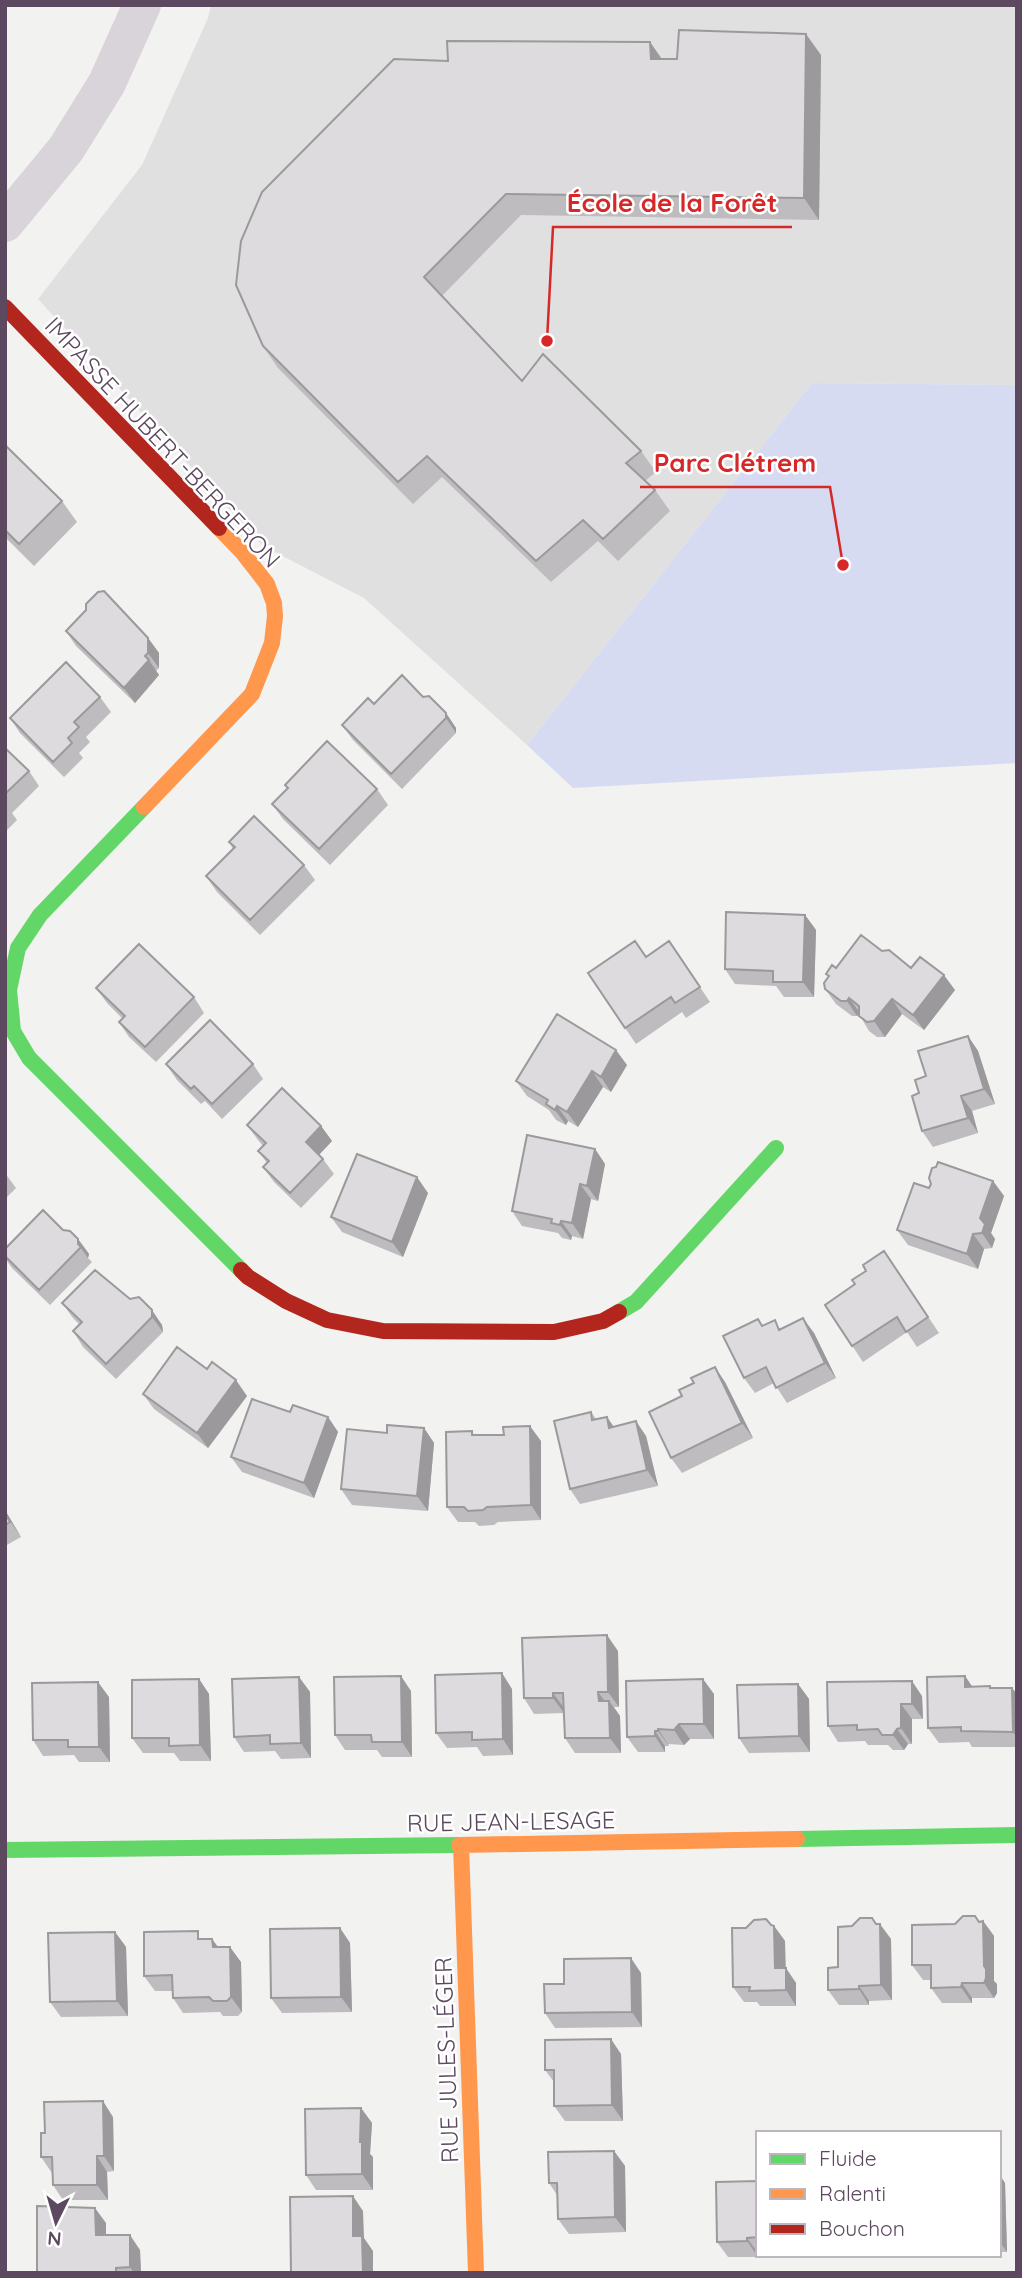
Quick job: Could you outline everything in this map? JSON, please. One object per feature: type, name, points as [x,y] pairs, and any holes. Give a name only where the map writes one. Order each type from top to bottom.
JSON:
[{"type":"street","points":[[5,223],[66,149],[107,83],[142,5]]},
{"type":"street","name":"IMPASSE HUBERT-BERGERON","points":[[5,307],[243,553],[269,589],[276,622],[270,659],[252,694],[40,915],[18,948],[9,990],[13,1031],[29,1058],[248,1277],[286,1301],[327,1320],[383,1331],[554,1332],[603,1321],[636,1302],[776,1148]]},
{"type":"street","name":"RUE JEAN-LESAGE","points":[[5,1850],[1017,1835]]},
{"type":"street","name":"RUE JULES-LÉGER","points":[[461,1845],[476,2273]]},
{"type":"shaded area","points":[[211,5],[1017,5],[1017,385],[812,383],[527,745],[364,598],[263,546],[38,299],[142,165],[208,18]]},
{"type":"shaded area","points":[[812,383],[1017,385],[1017,763],[573,788],[527,745]]},
{"type":"building","points":[[679,30],[806,34],[804,198],[506,194],[424,277],[522,381],[543,354],[641,451],[626,463],[655,490],[603,539],[583,520],[536,561],[427,456],[398,482],[263,346],[236,285],[241,241],[262,192],[394,59],[448,61],[447,41],[650,42],[651,59],[677,59]]},
{"type":"building","points":[[5,445],[62,501],[19,544],[5,530]]},
{"type":"building","points":[[104,591],[148,638],[148,653],[145,656],[149,660],[124,688],[66,631],[86,610],[86,604],[98,592]]},
{"type":"building","points":[[66,662],[100,697],[74,722],[79,727],[68,738],[72,743],[53,762],[10,718]]},
{"type":"building","points":[[402,675],[423,697],[429,696],[446,713],[446,718],[391,774],[342,725],[368,698],[374,704]]},
{"type":"building","points":[[327,741],[377,789],[319,849],[272,804],[288,788],[285,785]]},
{"type":"building","points":[[5,748],[29,771],[5,794]]},
{"type":"building","points":[[254,816],[304,865],[250,920],[206,876],[235,847],[229,842]]},
{"type":"building","points":[[726,912],[805,915],[803,982],[773,982],[773,971],[725,969]]},
{"type":"building","points":[[861,935],[882,951],[889,950],[911,968],[920,957],[944,975],[913,1015],[892,999],[874,1021],[867,1022],[859,1016],[859,1006],[849,998],[847,1001],[841,1001],[825,989],[824,983],[829,976],[826,974],[832,965],[836,968]]},
{"type":"building","points":[[635,941],[646,957],[669,941],[700,987],[675,1003],[671,997],[625,1028],[588,973]]},
{"type":"building","points":[[139,944],[194,997],[145,1047],[119,1022],[125,1016],[96,988]]},
{"type":"building","points":[[557,1014],[616,1050],[601,1077],[592,1071],[567,1112],[557,1106],[555,1110],[546,1104],[548,1100],[516,1081]]},
{"type":"building","points":[[210,1020],[253,1064],[212,1104],[194,1086],[191,1089],[166,1064]]},
{"type":"building","points":[[968,1036],[984,1089],[961,1096],[968,1118],[922,1131],[912,1096],[919,1093],[915,1080],[926,1076],[918,1051]]},
{"type":"building","points":[[282,1088],[321,1126],[306,1142],[323,1159],[290,1193],[263,1167],[269,1161],[258,1151],[266,1143],[247,1125]]},
{"type":"building","points":[[527,1135],[595,1149],[587,1186],[580,1184],[572,1223],[561,1221],[560,1225],[551,1223],[552,1219],[512,1211]]},
{"type":"building","points":[[357,1154],[417,1177],[392,1242],[331,1217]]},
{"type":"building","points":[[938,1162],[993,1181],[980,1218],[985,1224],[982,1233],[973,1234],[967,1254],[897,1230],[914,1183],[929,1188],[932,1168],[936,1167]]},
{"type":"building","points":[[43,1210],[63,1230],[70,1231],[81,1247],[39,1290],[5,1256],[5,1249]]},
{"type":"building","points":[[884,1251],[928,1317],[906,1332],[897,1317],[852,1346],[825,1305],[855,1284],[852,1280],[866,1271],[863,1265]]},
{"type":"building","points":[[95,1270],[130,1299],[139,1297],[152,1310],[152,1317],[106,1364],[73,1331],[82,1322],[62,1303]]},
{"type":"building","points":[[803,1318],[825,1363],[776,1388],[766,1367],[744,1378],[723,1336],[758,1319],[762,1326],[775,1320],[779,1330]]},
{"type":"building","points":[[177,1347],[207,1369],[212,1362],[236,1380],[197,1433],[143,1394]]},
{"type":"building","points":[[715,1367],[742,1423],[671,1458],[649,1412],[682,1396],[679,1390],[694,1383],[691,1378]]},
{"type":"building","points":[[252,1399],[290,1412],[293,1405],[328,1417],[304,1483],[231,1457]]},
{"type":"building","points":[[591,1412],[592,1420],[607,1417],[609,1428],[636,1421],[647,1470],[570,1489],[554,1421]]},
{"type":"building","points":[[387,1425],[424,1428],[417,1496],[341,1489],[347,1429],[387,1433]]},
{"type":"building","points":[[530,1426],[531,1505],[487,1507],[483,1510],[468,1511],[464,1507],[447,1507],[446,1432],[472,1431],[472,1435],[504,1435],[503,1427]]},
{"type":"building","points":[[607,1635],[608,1692],[598,1692],[599,1701],[609,1701],[610,1738],[565,1738],[563,1693],[553,1693],[553,1698],[524,1698],[522,1638]]},
{"type":"building","points":[[502,1673],[503,1739],[472,1740],[472,1732],[436,1733],[435,1675]]},
{"type":"building","points":[[401,1676],[402,1742],[372,1742],[371,1735],[335,1735],[334,1677]]},
{"type":"building","points":[[965,1676],[965,1687],[1012,1688],[1013,1732],[961,1731],[961,1727],[928,1728],[927,1677]]},
{"type":"building","points":[[299,1677],[301,1743],[270,1744],[270,1735],[234,1737],[232,1679]]},
{"type":"building","points":[[199,1679],[200,1745],[169,1746],[169,1738],[132,1738],[132,1680]]},
{"type":"building","points":[[703,1679],[704,1724],[679,1724],[674,1730],[658,1729],[655,1736],[627,1737],[626,1681]]},
{"type":"building","points":[[912,1681],[912,1704],[901,1704],[901,1728],[893,1735],[882,1735],[878,1729],[857,1730],[857,1725],[828,1726],[827,1682]]},
{"type":"building","points":[[98,1682],[99,1747],[68,1747],[68,1740],[33,1740],[32,1683]]},
{"type":"building","points":[[798,1684],[799,1736],[739,1738],[737,1685]]},
{"type":"building","points":[[963,1916],[975,1916],[979,1922],[983,1921],[986,1969],[984,1983],[931,1988],[931,1965],[912,1965],[912,1925],[955,1924]]},
{"type":"building","points":[[860,1918],[872,1918],[876,1924],[880,1924],[881,1985],[828,1990],[828,1968],[838,1967],[838,1927],[852,1926]]},
{"type":"building","points":[[766,1919],[774,1926],[775,1968],[786,1968],[786,1990],[749,1991],[750,1987],[733,1987],[732,1928],[746,1928],[754,1920]]},
{"type":"building","points":[[340,1928],[341,1997],[271,1998],[270,1929]]},
{"type":"building","points":[[198,1931],[198,1939],[212,1939],[213,1947],[230,1947],[231,1997],[227,2001],[213,2001],[209,1997],[173,1998],[172,1975],[144,1976],[144,1932]]},
{"type":"building","points":[[115,1932],[117,2001],[50,2002],[48,1933]]},
{"type":"building","points":[[631,1958],[632,2012],[545,2013],[544,1984],[564,1984],[564,1959]]},
{"type":"building","points":[[611,2039],[612,2105],[554,2106],[554,2070],[545,2070],[545,2040]]},
{"type":"building","points":[[103,2101],[104,2156],[97,2156],[97,2185],[53,2185],[52,2157],[41,2157],[41,2133],[45,2133],[44,2102]]},
{"type":"building","points":[[361,2108],[362,2174],[306,2175],[305,2109]]},
{"type":"building","points":[[614,2151],[615,2217],[558,2219],[557,2183],[549,2183],[548,2152]]},
{"type":"building","points":[[756,2181],[756,2237],[747,2238],[747,2241],[717,2242],[716,2182]]},
{"type":"building","points":[[353,2196],[353,2236],[362,2236],[363,2272],[291,2273],[290,2197]]},
{"type":"building","points":[[37,2206],[95,2208],[96,2235],[130,2235],[130,2267],[116,2268],[116,2273],[37,2273]]},
{"type":"traffic: fast","points":[[144,807],[40,915],[18,948],[9,990],[13,1031],[29,1058],[241,1270]]},
{"type":"traffic: fast","points":[[619,1312],[636,1302],[776,1148]]},
{"type":"traffic: fast","points":[[797,1839],[1017,1835]]},
{"type":"traffic: fast","points":[[5,1850],[459,1845]]},
{"type":"traffic: slow","points":[[144,807],[252,694],[272,643],[274,603],[267,584],[219,528]]},
{"type":"traffic: slow","points":[[459,1845],[797,1839]]},
{"type":"traffic: slow","points":[[461,1845],[476,2273]]},
{"type":"traffic: jam","points":[[5,307],[219,528]]},
{"type":"traffic: jam","points":[[241,1270],[286,1301],[327,1320],[383,1331],[554,1332],[603,1321],[619,1312]]},
{"type":"place","name":"École de la Forêt","points":[[547,341]]},
{"type":"place","name":"Parc Clétrem","points":[[843,565]]}]
